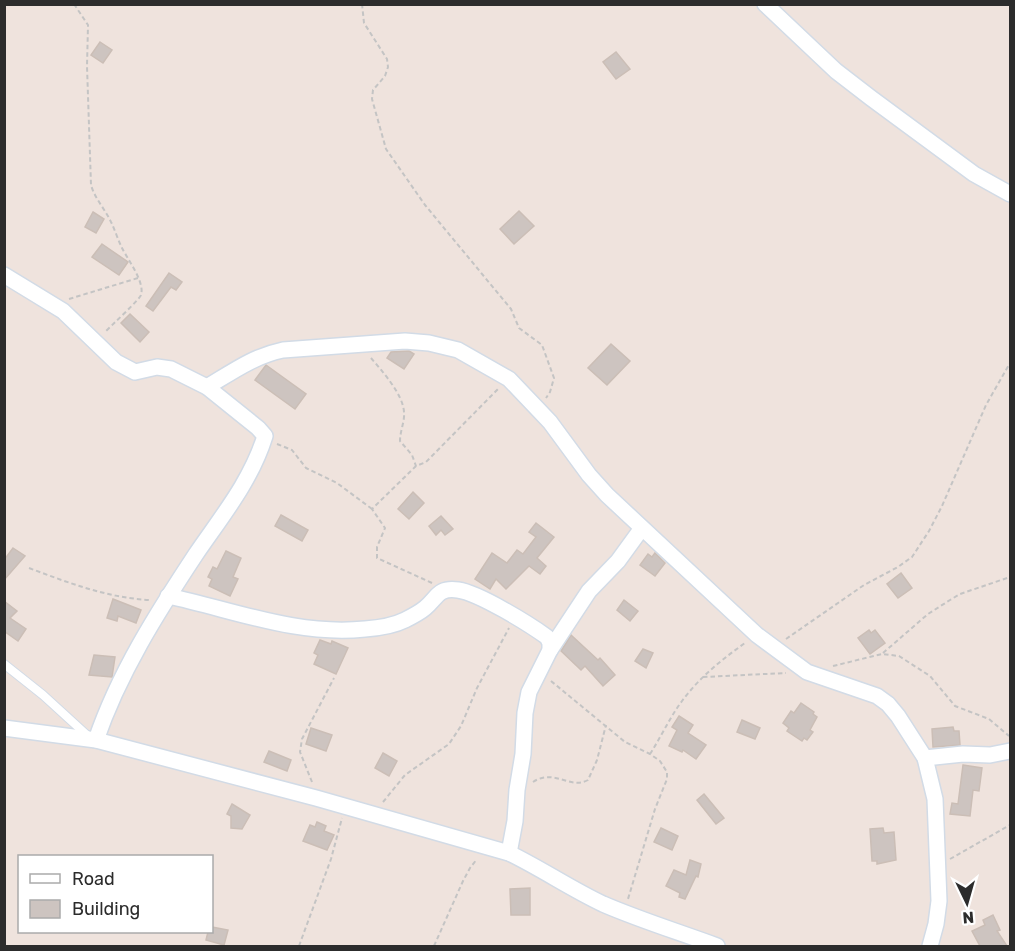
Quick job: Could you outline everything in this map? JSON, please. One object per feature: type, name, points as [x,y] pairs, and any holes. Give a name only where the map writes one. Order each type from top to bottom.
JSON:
[{"type":"street","points":[[765,4],[836,71],[974,174],[1011,194]]},
{"type":"street","points":[[4,275],[63,311],[116,362],[135,372],[164,367],[207,387],[265,436],[256,463],[244,485],[167,599],[127,666],[93,739]]},
{"type":"street","points":[[207,387],[245,363],[265,354],[283,350],[405,341],[458,350],[509,380],[538,408],[607,495],[757,635],[807,672],[877,696],[888,704],[925,758],[935,799],[939,901],[930,946]]},
{"type":"street","points":[[509,854],[516,821],[525,713],[530,692],[549,650],[589,591],[618,561],[642,528]]},
{"type":"street","points":[[167,599],[230,610],[286,626],[364,630],[403,621],[425,608],[440,592],[456,590],[468,592],[547,637],[550,643],[549,650]]},
{"type":"street","points":[[4,728],[93,739],[316,798],[491,848],[537,866],[573,889],[624,912],[717,946]]},
{"type":"street","points":[[925,758],[963,754],[990,755],[1011,751]]},
{"type":"lane","points":[[4,664],[93,739]]},
{"type":"path","points":[[74,4],[88,26],[87,66],[93,194],[111,221],[142,287],[141,297],[106,331],[93,338]]},
{"type":"path","points":[[362,4],[364,23],[387,59],[388,67],[385,76],[373,90],[372,99],[386,149],[425,205],[511,309],[519,328],[542,345],[554,378],[550,392],[538,408]]},
{"type":"path","points":[[48,301],[64,300],[138,278]]},
{"type":"path","points":[[360,344],[393,385],[400,400],[404,411],[400,441],[412,455],[416,466]]},
{"type":"path","points":[[773,648],[864,585],[912,557],[942,506],[986,405],[1011,363]]},
{"type":"path","points":[[372,510],[416,466],[426,462],[509,380]]},
{"type":"path","points":[[265,436],[292,450],[306,468],[337,483],[372,510],[385,528],[375,552],[379,560],[447,591]]},
{"type":"path","points":[[29,568],[79,587],[110,595],[132,599],[167,599]]},
{"type":"path","points":[[882,654],[928,614],[960,594],[1011,577]]},
{"type":"path","points":[[373,815],[405,775],[449,744],[461,726],[477,688],[515,618]]},
{"type":"path","points":[[651,754],[681,702],[703,677],[721,660],[757,635]]},
{"type":"path","points":[[829,667],[882,654],[899,656],[930,676],[955,706],[989,719],[1011,738]]},
{"type":"path","points":[[539,672],[625,742],[651,754],[664,767],[667,779],[655,809],[624,912]]},
{"type":"path","points":[[703,677],[807,672]]},
{"type":"path","points":[[316,798],[314,786],[300,752],[307,727],[334,678]]},
{"type":"path","points":[[517,790],[540,777],[548,776],[578,783],[588,780],[597,760],[606,725]]},
{"type":"path","points":[[299,946],[331,859],[345,807]]},
{"type":"path","points":[[938,866],[1011,825]]},
{"type":"path","points":[[434,946],[470,868],[491,848]]},
{"type":"building","points":[[100,42],[112,50],[103,63],[91,55]]},
{"type":"building","points":[[616,52],[630,69],[616,79],[603,62]]},
{"type":"building","points":[[519,211],[534,226],[514,244],[500,229]]},
{"type":"building","points":[[93,212],[104,219],[96,233],[85,227]]},
{"type":"building","points":[[102,244],[128,262],[119,275],[92,257]]},
{"type":"building","points":[[169,273],[182,282],[176,290],[171,287],[153,311],[146,306]]},
{"type":"building","points":[[130,314],[149,332],[140,342],[121,323]]},
{"type":"building","points":[[611,344],[630,361],[607,385],[588,368]]},
{"type":"building","points":[[409,351],[414,354],[404,369],[387,358],[391,352]]},
{"type":"building","points":[[266,365],[306,394],[295,409],[255,380]]},
{"type":"building","points":[[413,492],[424,503],[409,519],[398,509]]},
{"type":"building","points":[[281,515],[308,530],[302,541],[275,526]]},
{"type":"building","points":[[441,516],[453,529],[445,535],[441,530],[436,535],[429,526]]},
{"type":"building","points":[[536,523],[554,537],[537,558],[546,566],[540,574],[529,566],[506,589],[496,579],[490,589],[475,579],[492,553],[507,563],[517,550],[523,554],[536,537],[529,532]]},
{"type":"building","points":[[13,548],[25,556],[4,580],[4,560]]},
{"type":"building","points":[[226,551],[241,558],[233,577],[238,579],[230,596],[209,586],[212,579],[208,577],[213,567],[217,569]]},
{"type":"building","points":[[655,553],[665,563],[655,576],[640,565],[648,554],[652,557]]},
{"type":"building","points":[[901,573],[912,588],[898,598],[887,584]]},
{"type":"building","points":[[113,599],[141,610],[136,623],[118,616],[117,621],[107,618]]},
{"type":"building","points":[[624,600],[638,611],[630,621],[617,610]]},
{"type":"building","points":[[4,601],[17,611],[10,618],[26,629],[18,641],[4,631]]},
{"type":"building","points":[[869,630],[871,633],[875,630],[885,643],[870,654],[858,638]]},
{"type":"building","points":[[571,635],[598,660],[600,658],[615,675],[603,686],[585,666],[581,670],[561,651]]},
{"type":"building","points":[[320,640],[331,644],[332,641],[348,648],[336,674],[314,664],[318,655],[314,653]]},
{"type":"building","points":[[643,649],[653,653],[646,668],[635,661]]},
{"type":"building","points":[[94,655],[115,657],[112,677],[89,675]]},
{"type":"building","points":[[801,703],[817,717],[810,730],[813,732],[807,740],[804,738],[802,741],[787,731],[789,728],[783,723],[791,711],[794,713]]},
{"type":"building","points":[[679,716],[693,725],[688,733],[706,745],[696,759],[683,750],[682,752],[669,746],[677,730],[672,727]]},
{"type":"building","points":[[742,720],[760,728],[755,739],[737,732]]},
{"type":"building","points":[[953,727],[954,731],[959,731],[960,745],[933,747],[932,729]]},
{"type":"building","points":[[311,728],[332,735],[326,751],[306,744]]},
{"type":"building","points":[[269,751],[291,760],[287,771],[264,762]]},
{"type":"building","points":[[383,753],[397,761],[389,776],[375,768]]},
{"type":"building","points":[[963,765],[982,768],[979,791],[973,790],[970,816],[950,814],[952,803],[958,804]]},
{"type":"building","points":[[704,794],[724,818],[716,824],[697,800]]},
{"type":"building","points":[[232,804],[250,815],[242,829],[231,828],[231,816],[227,814]]},
{"type":"building","points":[[317,822],[326,826],[324,831],[334,835],[327,850],[303,841],[310,825],[315,827]]},
{"type":"building","points":[[661,828],[678,836],[672,850],[654,842]]},
{"type":"building","points":[[883,828],[884,833],[894,832],[896,860],[877,864],[877,861],[872,861],[870,829]]},
{"type":"building","points":[[690,860],[701,864],[698,877],[696,876],[685,899],[679,897],[680,893],[666,886],[674,870],[686,875]]},
{"type":"building","points":[[530,888],[530,915],[511,915],[510,889]]},
{"type":"building","points":[[993,915],[1000,930],[997,931],[1007,946],[980,946],[972,931],[985,925],[983,920]]},
{"type":"building","points":[[213,927],[228,930],[224,945],[206,940],[208,933],[213,933]]}]
